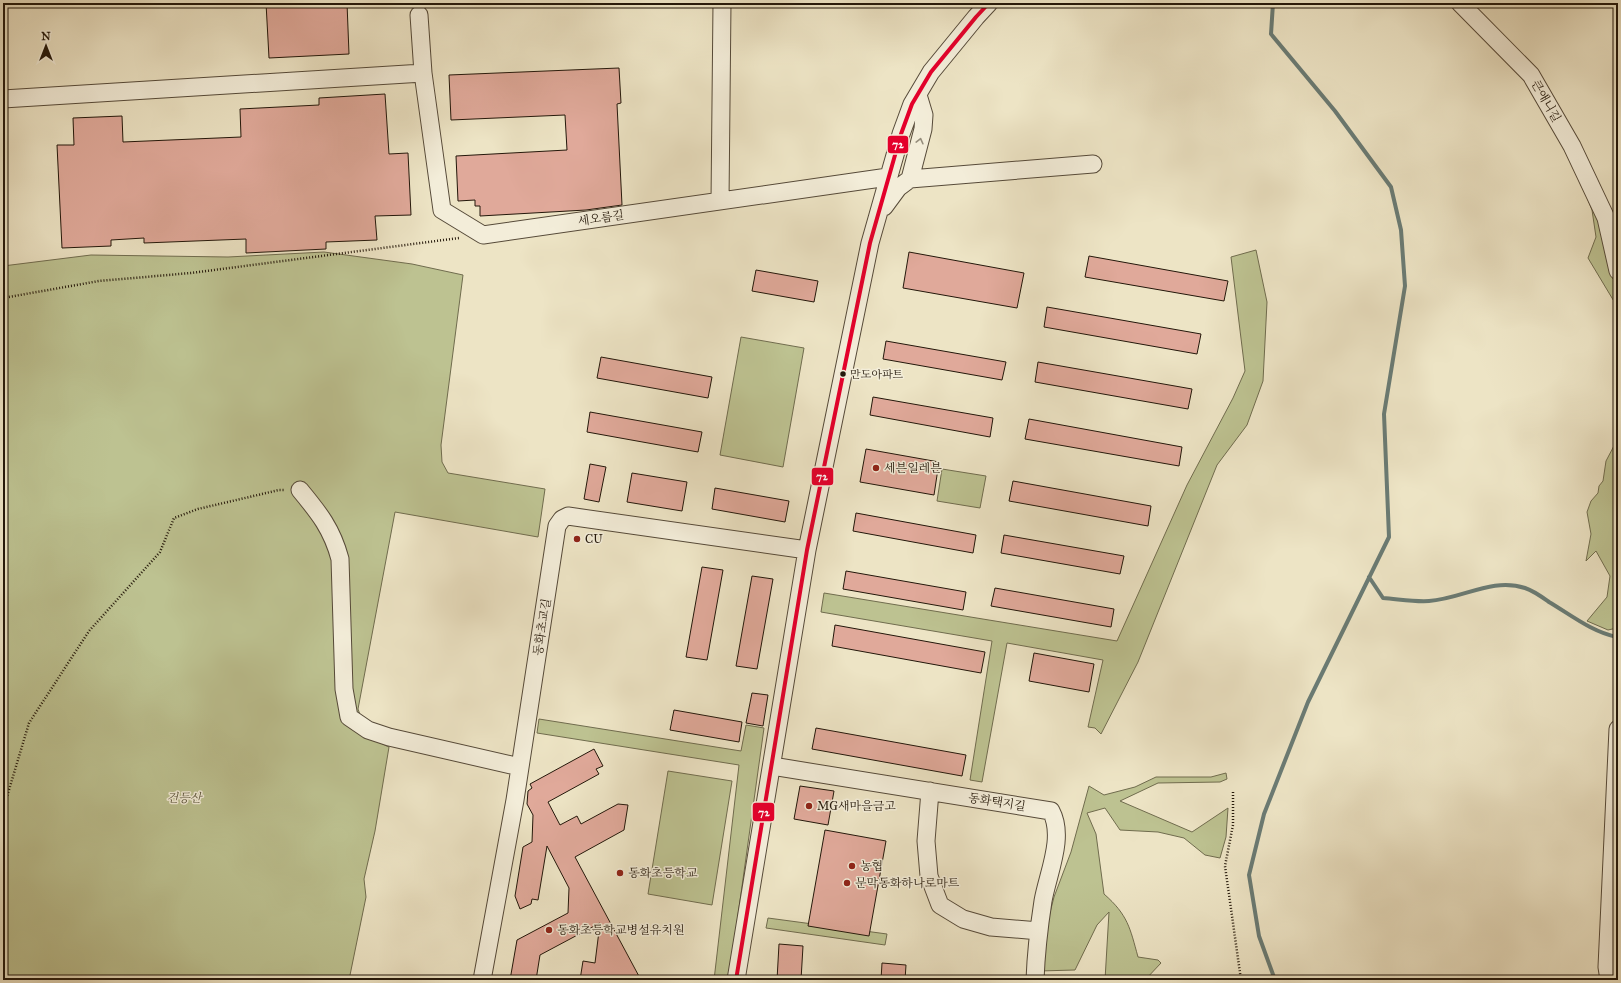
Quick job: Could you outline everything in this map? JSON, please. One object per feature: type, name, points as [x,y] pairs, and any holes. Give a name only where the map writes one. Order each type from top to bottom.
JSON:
[{"type":"street","points":[[720,201],[722,3]]},
{"type":"street","points":[[736,980],[807,550],[876,219],[901,134],[918,95],[931,72],[973,10],[989,3]]},
{"type":"street","name":"큰애니길","points":[[1460,3],[1531,75],[1572,146],[1606,218],[1618,271]]},
{"type":"street","points":[[419,15],[423,73],[442,210],[483,235]]},
{"type":"street","points":[[3,99],[423,73]]},
{"type":"street","points":[[910,179],[923,129],[924,115],[918,95]]},
{"type":"street","points":[[876,219],[898,188],[910,179],[1092,164]]},
{"type":"street","name":"세오름길","points":[[483,235],[888,177]]},
{"type":"street","name":"큰애니길","points":[[1606,218],[1618,233]]},
{"type":"street","points":[[300,490],[326,523],[336,545],[340,559],[344,689],[349,717],[368,730],[520,767]]},
{"type":"street","name":"동화초교길","points":[[482,980],[520,767],[557,526],[562,519],[568,516],[807,550]]},
{"type":"street","points":[[1609,980],[1607,967],[1618,729]]},
{"type":"street","name":"동화택지길","points":[[772,766],[1051,811],[1056,821],[1056,841],[1039,931],[1036,952],[1035,980]]},
{"type":"street","points":[[930,792],[926,841],[930,876],[940,905],[963,919],[991,927],[1039,931]]},
{"type":"street","points":[[1610,897],[1618,872]]},
{"type":"path","points":[[3,298],[99,281],[191,273],[483,235]]},
{"type":"path","points":[[3,810],[29,723],[89,631],[160,552],[174,518],[198,510],[278,490],[300,490]]},
{"type":"path","points":[[1233,792],[1233,825],[1225,866],[1241,980]]},
{"type":"green space","points":[[1579,177],[1594,187],[1618,271],[1618,308],[1588,258],[1596,237],[1592,210]]},
{"type":"green space","points":[[1256,250],[1267,302],[1263,381],[1247,425],[1217,465],[1138,662],[1101,734],[1095,728],[1088,727],[1103,660],[1007,643],[982,782],[970,780],[992,641],[821,612],[824,593],[1117,641],[1187,485],[1233,398],[1245,371],[1231,257]]},
{"type":"green space","name":"건등산","points":[[324,252],[412,264],[463,275],[441,445],[442,462],[448,473],[545,489],[538,537],[395,512],[358,709],[363,723],[353,713],[350,695],[348,600],[343,544],[329,520],[300,485],[292,488],[326,537],[333,555],[336,572],[339,672],[346,714],[355,729],[389,747],[375,831],[364,879],[366,897],[349,980],[3,980],[3,266],[91,255],[228,257]]},
{"type":"green space","points":[[1618,315],[1618,344],[1614,330]]},
{"type":"green space","points":[[741,337],[804,348],[783,467],[720,455]]},
{"type":"green space","points":[[1618,364],[1618,624],[1617,628],[1608,630],[1587,621],[1607,597],[1610,576],[1596,551],[1586,561],[1591,534],[1587,512],[1591,501],[1598,493],[1599,486],[1603,481],[1606,461],[1616,442],[1616,370]]},
{"type":"green space","points":[[942,469],[986,476],[980,508],[937,501]]},
{"type":"green space","points":[[539,719],[741,751],[746,725],[764,728],[729,980],[714,980],[739,765],[537,733]]},
{"type":"green space","points":[[668,771],[732,781],[712,905],[648,894]]},
{"type":"green space","points":[[1226,773],[1227,779],[1220,782],[1158,783],[1120,801],[1192,832],[1228,808],[1226,837],[1220,858],[1205,855],[1184,838],[1158,832],[1120,830],[1105,808],[1087,813],[1096,834],[1104,894],[1118,909],[1127,922],[1138,957],[1158,960],[1161,963],[1145,980],[1105,980],[1109,912],[1097,925],[1075,970],[1039,971],[1044,936],[1054,897],[1071,852],[1089,786],[1104,795],[1135,787],[1156,777],[1211,777]]},
{"type":"green space","points":[[768,918],[887,934],[885,945],[766,928]]},
{"type":"building","points":[[266,3],[347,3],[349,54],[269,58]]},
{"type":"building","points":[[619,68],[621,103],[617,104],[622,205],[586,210],[480,216],[480,206],[475,206],[475,200],[458,201],[456,156],[567,150],[565,115],[451,120],[449,75]]},
{"type":"building","points":[[385,94],[389,154],[408,153],[411,215],[375,216],[377,240],[326,242],[326,249],[246,253],[246,239],[144,243],[144,238],[111,240],[111,246],[62,248],[57,145],[74,145],[73,118],[122,116],[123,142],[241,137],[240,109],[319,105],[319,98]]},
{"type":"building","points":[[909,252],[1024,273],[1017,308],[903,288]]},
{"type":"building","points":[[1089,256],[1228,281],[1224,301],[1085,277]]},
{"type":"building","points":[[756,270],[818,281],[814,302],[752,291]]},
{"type":"building","points":[[1047,307],[1201,334],[1197,354],[1044,327]]},
{"type":"building","points":[[886,341],[1006,362],[1002,380],[883,359]]},
{"type":"building","points":[[601,357],[712,377],[708,398],[597,378]]},
{"type":"building","points":[[1038,362],[1192,389],[1188,409],[1035,382]]},
{"type":"building","points":[[873,397],[993,418],[990,437],[870,415]]},
{"type":"building","points":[[590,412],[702,432],[698,452],[587,432]]},
{"type":"building","points":[[1029,419],[1182,447],[1179,466],[1025,439]]},
{"type":"building","points":[[866,449],[939,462],[934,495],[860,482]]},
{"type":"building","points":[[590,464],[606,467],[599,502],[584,499]]},
{"type":"building","points":[[632,473],[687,482],[682,511],[627,502]]},
{"type":"building","points":[[1013,481],[1151,506],[1148,526],[1009,501]]},
{"type":"building","points":[[715,488],[789,501],[785,522],[712,509]]},
{"type":"building","points":[[856,513],[976,535],[973,553],[853,531]]},
{"type":"building","points":[[1004,535],[1124,556],[1120,574],[1001,553]]},
{"type":"building","points":[[702,567],[723,570],[707,660],[686,657]]},
{"type":"building","points":[[846,571],[966,592],[963,610],[843,589]]},
{"type":"building","points":[[752,576],[773,579],[757,669],[736,666]]},
{"type":"building","points":[[995,588],[1114,609],[1111,627],[991,606]]},
{"type":"building","points":[[835,625],[985,652],[981,673],[832,646]]},
{"type":"building","points":[[1034,653],[1094,664],[1089,692],[1029,681]]},
{"type":"building","points":[[752,693],[768,695],[763,726],[746,723]]},
{"type":"building","points":[[674,710],[742,722],[739,742],[670,730]]},
{"type":"building","points":[[816,728],[966,755],[962,776],[812,749]]},
{"type":"building","points":[[594,749],[603,766],[596,769],[599,774],[548,802],[560,825],[577,816],[581,824],[618,804],[628,805],[624,830],[575,857],[641,980],[580,980],[583,961],[595,963],[600,923],[540,955],[536,980],[510,980],[517,940],[568,913],[569,888],[547,846],[538,900],[532,899],[531,904],[520,909],[515,896],[523,847],[532,842],[533,815],[527,804],[528,791],[532,788],[530,784]]},
{"type":"building","points":[[800,786],[834,791],[828,825],[794,819]]},
{"type":"building","name":"문막동화하나로마트","points":[[825,830],[886,841],[869,936],[808,926]]},
{"type":"building","points":[[779,944],[803,946],[801,980],[777,980]]},
{"type":"building","points":[[882,963],[906,965],[905,980],[881,980]]},
{"type":"waterway","points":[[1273,3],[1271,34],[1335,111],[1391,187],[1401,230],[1405,286],[1384,414],[1389,537],[1308,702],[1264,814],[1249,875],[1259,936],[1275,980]]},
{"type":"waterway","points":[[1369,577],[1383,598],[1412,601],[1429,601],[1453,597],[1489,587],[1513,585],[1532,591],[1590,627],[1608,635],[1617,637]]},
{"type":"transit line","name":"72","points":[[736,980],[807,550],[870,243],[901,134],[912,104],[931,72],[989,3]]},
{"type":"place","name":"만도아파트","points":[[843,374]]},
{"type":"place","name":"세븐일레븐","points":[[876,468]]},
{"type":"place","name":"CU","points":[[577,539]]},
{"type":"place","name":"MG새마을금고","points":[[809,806]]},
{"type":"place","name":"농협","points":[[852,866]]},
{"type":"place","name":"동화초등학교","points":[[620,873]]},
{"type":"place","name":"문막동화하나로마트","points":[[847,883]]},
{"type":"place","name":"동화초등학교병설유치원","points":[[549,930]]}]
